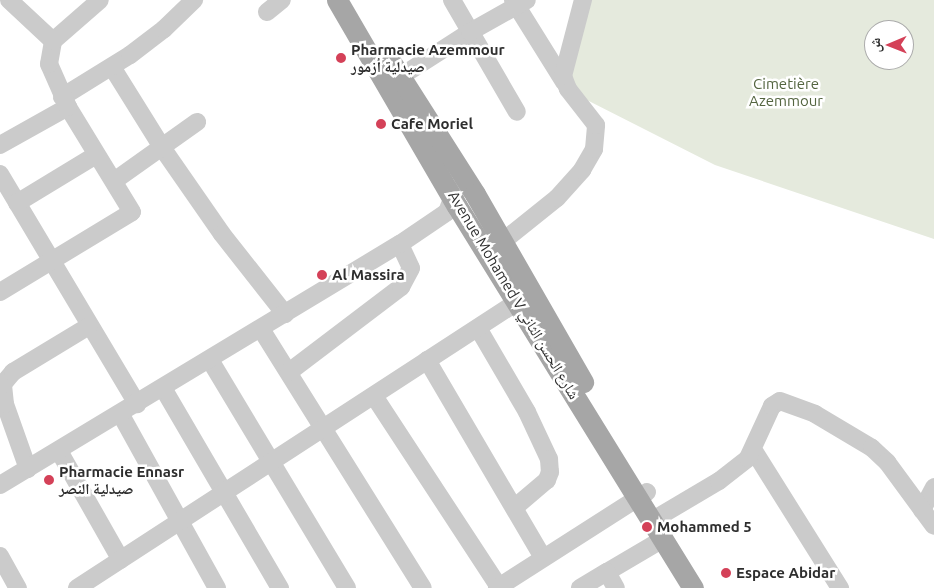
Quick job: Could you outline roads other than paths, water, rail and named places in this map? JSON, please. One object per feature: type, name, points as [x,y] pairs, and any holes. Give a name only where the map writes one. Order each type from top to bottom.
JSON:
[{"type":"main road","name":"Avenue Mohamed V شارع الحسن الثاني","points":[[337,0],[394,81]]},
{"type":"main road","name":"Avenue Mohamed V شارع الحسن الثاني","points":[[352,0],[394,81],[517,302],[657,518],[706,588]]},
{"type":"main road","name":"Avenue Mohamed V شارع الحسن الثاني","points":[[463,203],[502,242],[643,495]]},
{"type":"main road","name":"Avenue Mohamed V شارع الحسن الثاني","points":[[657,518],[663,539],[693,588]]},
{"type":"street","points":[[9,0],[54,41]]},
{"type":"street","points":[[0,292],[132,212],[65,102],[49,64],[54,41],[100,0]]},
{"type":"street","points":[[0,145],[65,102],[164,29],[194,0]]},
{"type":"street","points":[[267,12],[282,0]]},
{"type":"street","points":[[452,0],[517,112]]},
{"type":"street","points":[[564,82],[564,71],[583,0]]},
{"type":"street","points":[[394,81],[519,2],[564,82],[596,125],[594,149],[582,170],[558,198],[502,242]]},
{"type":"street","points":[[112,67],[163,149],[285,314]]},
{"type":"street","points":[[114,181],[163,149],[196,122]]},
{"type":"street","points":[[9,200],[96,155]]},
{"type":"street","points":[[0,174],[9,200],[50,262],[137,404]]},
{"type":"street","points":[[0,485],[121,415],[400,244],[463,203]]},
{"type":"street","points":[[289,372],[401,287],[411,268],[400,244]]},
{"type":"street","points":[[77,588],[272,464],[517,302]]},
{"type":"street","points":[[28,469],[5,404],[3,384],[13,372],[89,326]]},
{"type":"street","points":[[478,328],[528,412],[549,459],[550,472],[547,480],[514,508]]},
{"type":"street","points":[[261,329],[423,588]]},
{"type":"street","points":[[210,360],[347,588]]},
{"type":"street","points":[[427,360],[543,558]]},
{"type":"street","points":[[163,388],[280,588]]},
{"type":"street","points":[[374,396],[498,587],[643,495]]},
{"type":"street","points":[[657,518],[719,481],[754,451],[774,403],[790,402],[872,448],[888,462],[934,526]]},
{"type":"street","points":[[121,415],[182,521],[217,588]]},
{"type":"street","points":[[59,451],[121,560]]},
{"type":"street","points":[[754,451],[840,588]]},
{"type":"street","points":[[922,510],[934,487]]},
{"type":"street","points":[[580,588],[663,539]]},
{"type":"street","points":[[0,556],[18,588]]},
{"type":"street","points":[[607,572],[616,588]]},
{"type":"place","name":"Pharmacie Azemmour صيدلية أزمور","points":[[341,58]]},
{"type":"place","name":"Cafe Moriel","points":[[381,124]]},
{"type":"place","name":"Al Massira","points":[[322,275]]},
{"type":"place","name":"Pharmacie Ennasr صيدلية النصر","points":[[49,480]]},
{"type":"place","name":"Mohammed 5","points":[[647,527]]},
{"type":"place","name":"Espace Abidar","points":[[726,573]]},
{"type":"park label","name":"Cimetière Azemmour","points":[[786,92]]}]
